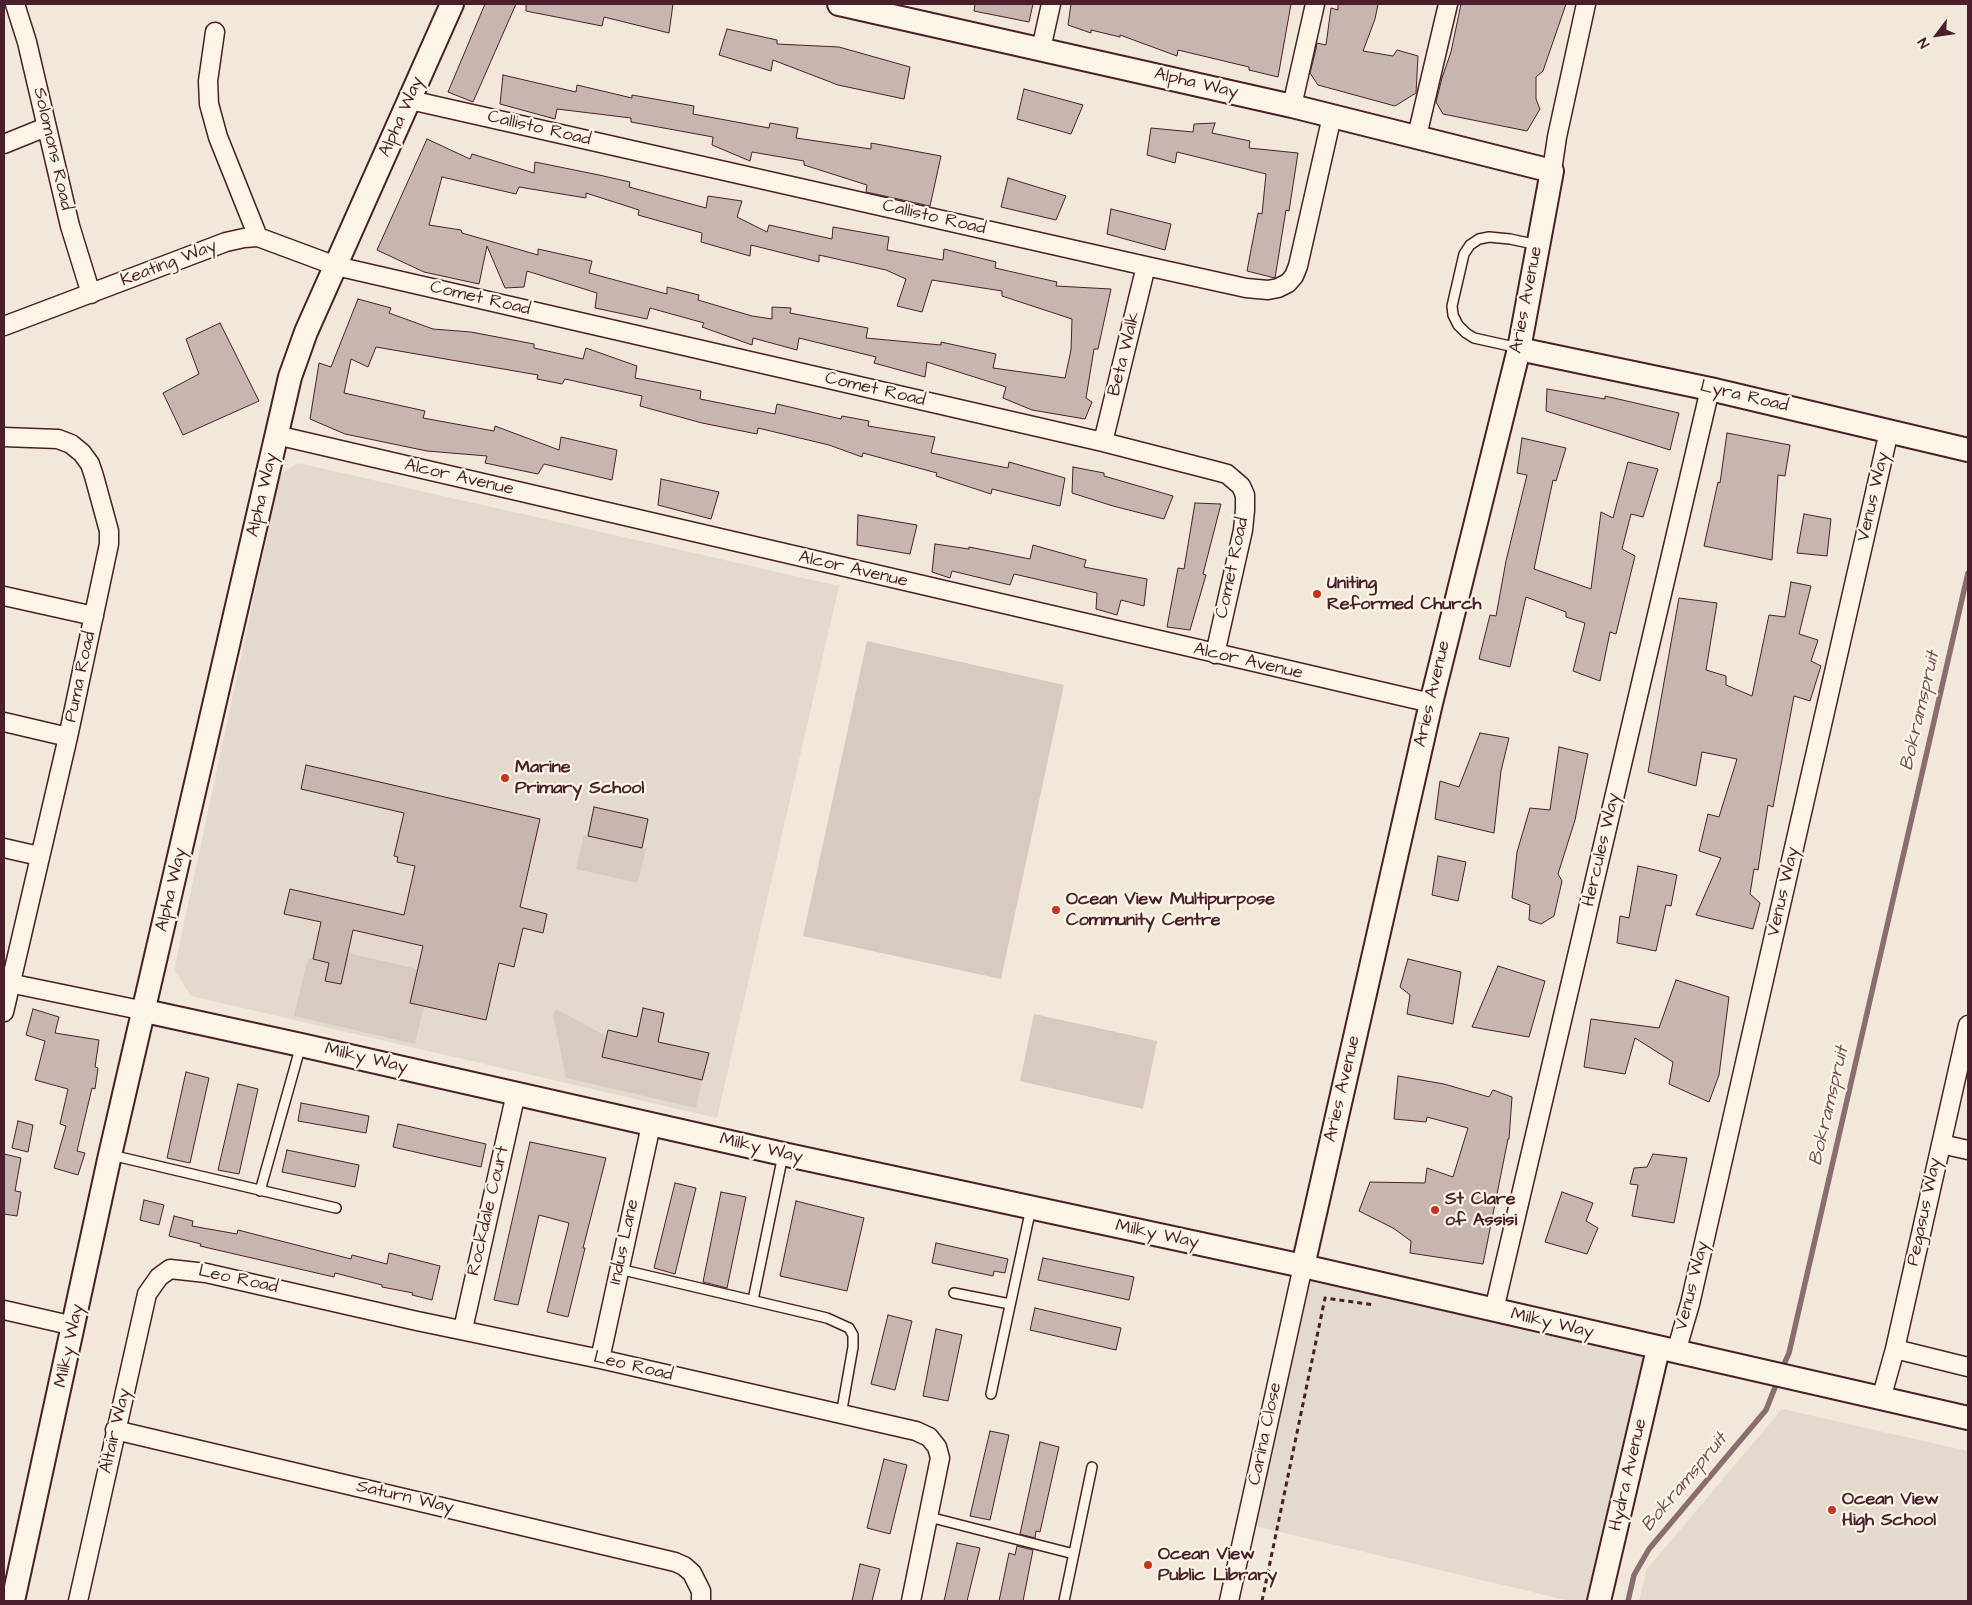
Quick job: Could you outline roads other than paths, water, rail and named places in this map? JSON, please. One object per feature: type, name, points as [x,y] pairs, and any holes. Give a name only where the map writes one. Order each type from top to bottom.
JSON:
[{"type":"street","name":"Solomons Road","points":[[15,4],[27,42],[70,226],[91,294]]},
{"type":"street","name":"Alpha Way","points":[[145,1011],[290,378],[306,332],[452,4]]},
{"type":"street","name":"Alpha Way","points":[[839,4],[1292,106],[1552,171]]},
{"type":"street","points":[[1041,49],[1052,4]]},
{"type":"street","points":[[1292,106],[1315,4]]},
{"type":"street","points":[[1417,136],[1448,4]]},
{"type":"street","name":"Aries Avenue","points":[[1303,1266],[1430,703],[1519,348],[1557,137],[1586,4]]},
{"type":"street","points":[[215,32],[208,81],[209,104],[218,136],[258,237]]},
{"type":"street","name":"Callisto Road","points":[[410,100],[1146,266],[1258,289],[1278,288],[1288,283],[1294,276],[1298,266],[1332,116]]},
{"type":"street","points":[[4,144],[46,127]]},
{"type":"street","name":"Keating Way","points":[[4,326],[226,242],[244,238],[258,237],[336,266]]},
{"type":"street","name":"Comet Road","points":[[336,266],[1103,442],[1227,474],[1241,486],[1245,496],[1243,530],[1215,654]]},
{"type":"street","name":"Beta Walk","points":[[1103,442],[1146,266]]},
{"type":"street","name":"Lyra Road","points":[[1519,348],[1710,389],[1968,450]]},
{"type":"street","name":"Hercules Way","points":[[1494,1310],[1710,389]]},
{"type":"street","name":"Venus Way","points":[[1667,1351],[1690,1304],[1889,430]]},
{"type":"street","name":"Alcor Avenue","points":[[276,436],[1430,703]]},
{"type":"street","name":"Puma Road","points":[[4,438],[58,439],[71,444],[82,453],[90,464],[109,531],[109,544],[68,737],[7,983],[4,1012]]},
{"type":"street","points":[[4,596],[94,616]]},
{"type":"street","points":[[4,722],[68,737]]},
{"type":"street","points":[[4,848],[39,856]]},
{"type":"street","points":[[7,983],[145,1011]]},
{"type":"street","name":"Milky Way","points":[[13,1601],[110,1155],[145,1011],[301,1044],[651,1125],[1303,1266],[1667,1351],[1968,1418]]},
{"type":"street","name":"Pegasus Way","points":[[1881,1399],[1895,1349],[1968,1025]]},
{"type":"street","name":"Rockdale Court","points":[[463,1329],[516,1093]]},
{"type":"street","name":"Indus Lane","points":[[600,1359],[651,1125]]},
{"type":"street","points":[[1941,1144],[1968,1150]]},
{"type":"street","name":"Carina Close","points":[[1229,1601],[1303,1266]]},
{"type":"street","name":"Leo Road","points":[[170,1269],[206,1273],[417,1321],[463,1329],[600,1359],[916,1431],[929,1437],[937,1447],[940,1458],[911,1601]]},
{"type":"street","name":"Altair Way","points":[[78,1601],[147,1294],[159,1277],[170,1269]]},
{"type":"street","points":[[4,1310],[74,1326]]},
{"type":"street","points":[[1895,1349],[1968,1367]]},
{"type":"street","name":"Hydra Avenue","points":[[1599,1601],[1667,1351]]},
{"type":"street","name":"Saturn Way","points":[[115,1430],[675,1562],[692,1572],[702,1591],[702,1601]]},
{"type":"lane","points":[[1519,348],[1474,338],[1466,333],[1458,325],[1453,315],[1452,306],[1464,254],[1470,245],[1479,239],[1489,237],[1538,245]]},
{"type":"lane","points":[[260,1191],[301,1044]]},
{"type":"lane","points":[[753,1300],[783,1154]]},
{"type":"lane","points":[[110,1155],[336,1208]]},
{"type":"lane","points":[[991,1394],[1031,1208]]},
{"type":"lane","points":[[619,1268],[826,1318],[849,1328],[853,1335],[852,1346],[841,1415]]},
{"type":"lane","points":[[954,1293],[1010,1304]]},
{"type":"lane","points":[[1064,1601],[1092,1467]]},
{"type":"lane","points":[[929,1517],[1074,1554]]},
{"type":"waterway","name":"Bokramspruit","points":[[1781,1371],[1789,1353],[1968,573]]},
{"type":"waterway","name":"Bokramspruit","points":[[1628,1601],[1634,1575],[1649,1549],[1766,1410],[1778,1380]]},
{"type":"place","name":"Uniting Reformed Church","points":[[1317,594]]},
{"type":"place","name":"Marine Primary School","points":[[505,778]]},
{"type":"place","name":"Ocean View Multipurpose Community Centre","points":[[1056,910]]},
{"type":"place","name":"St Clare of Assisi","points":[[1435,1210]]},
{"type":"place","name":"Ocean View High School","points":[[1832,1510]]},
{"type":"place","name":"Ocean View Public Library","points":[[1148,1565]]}]
